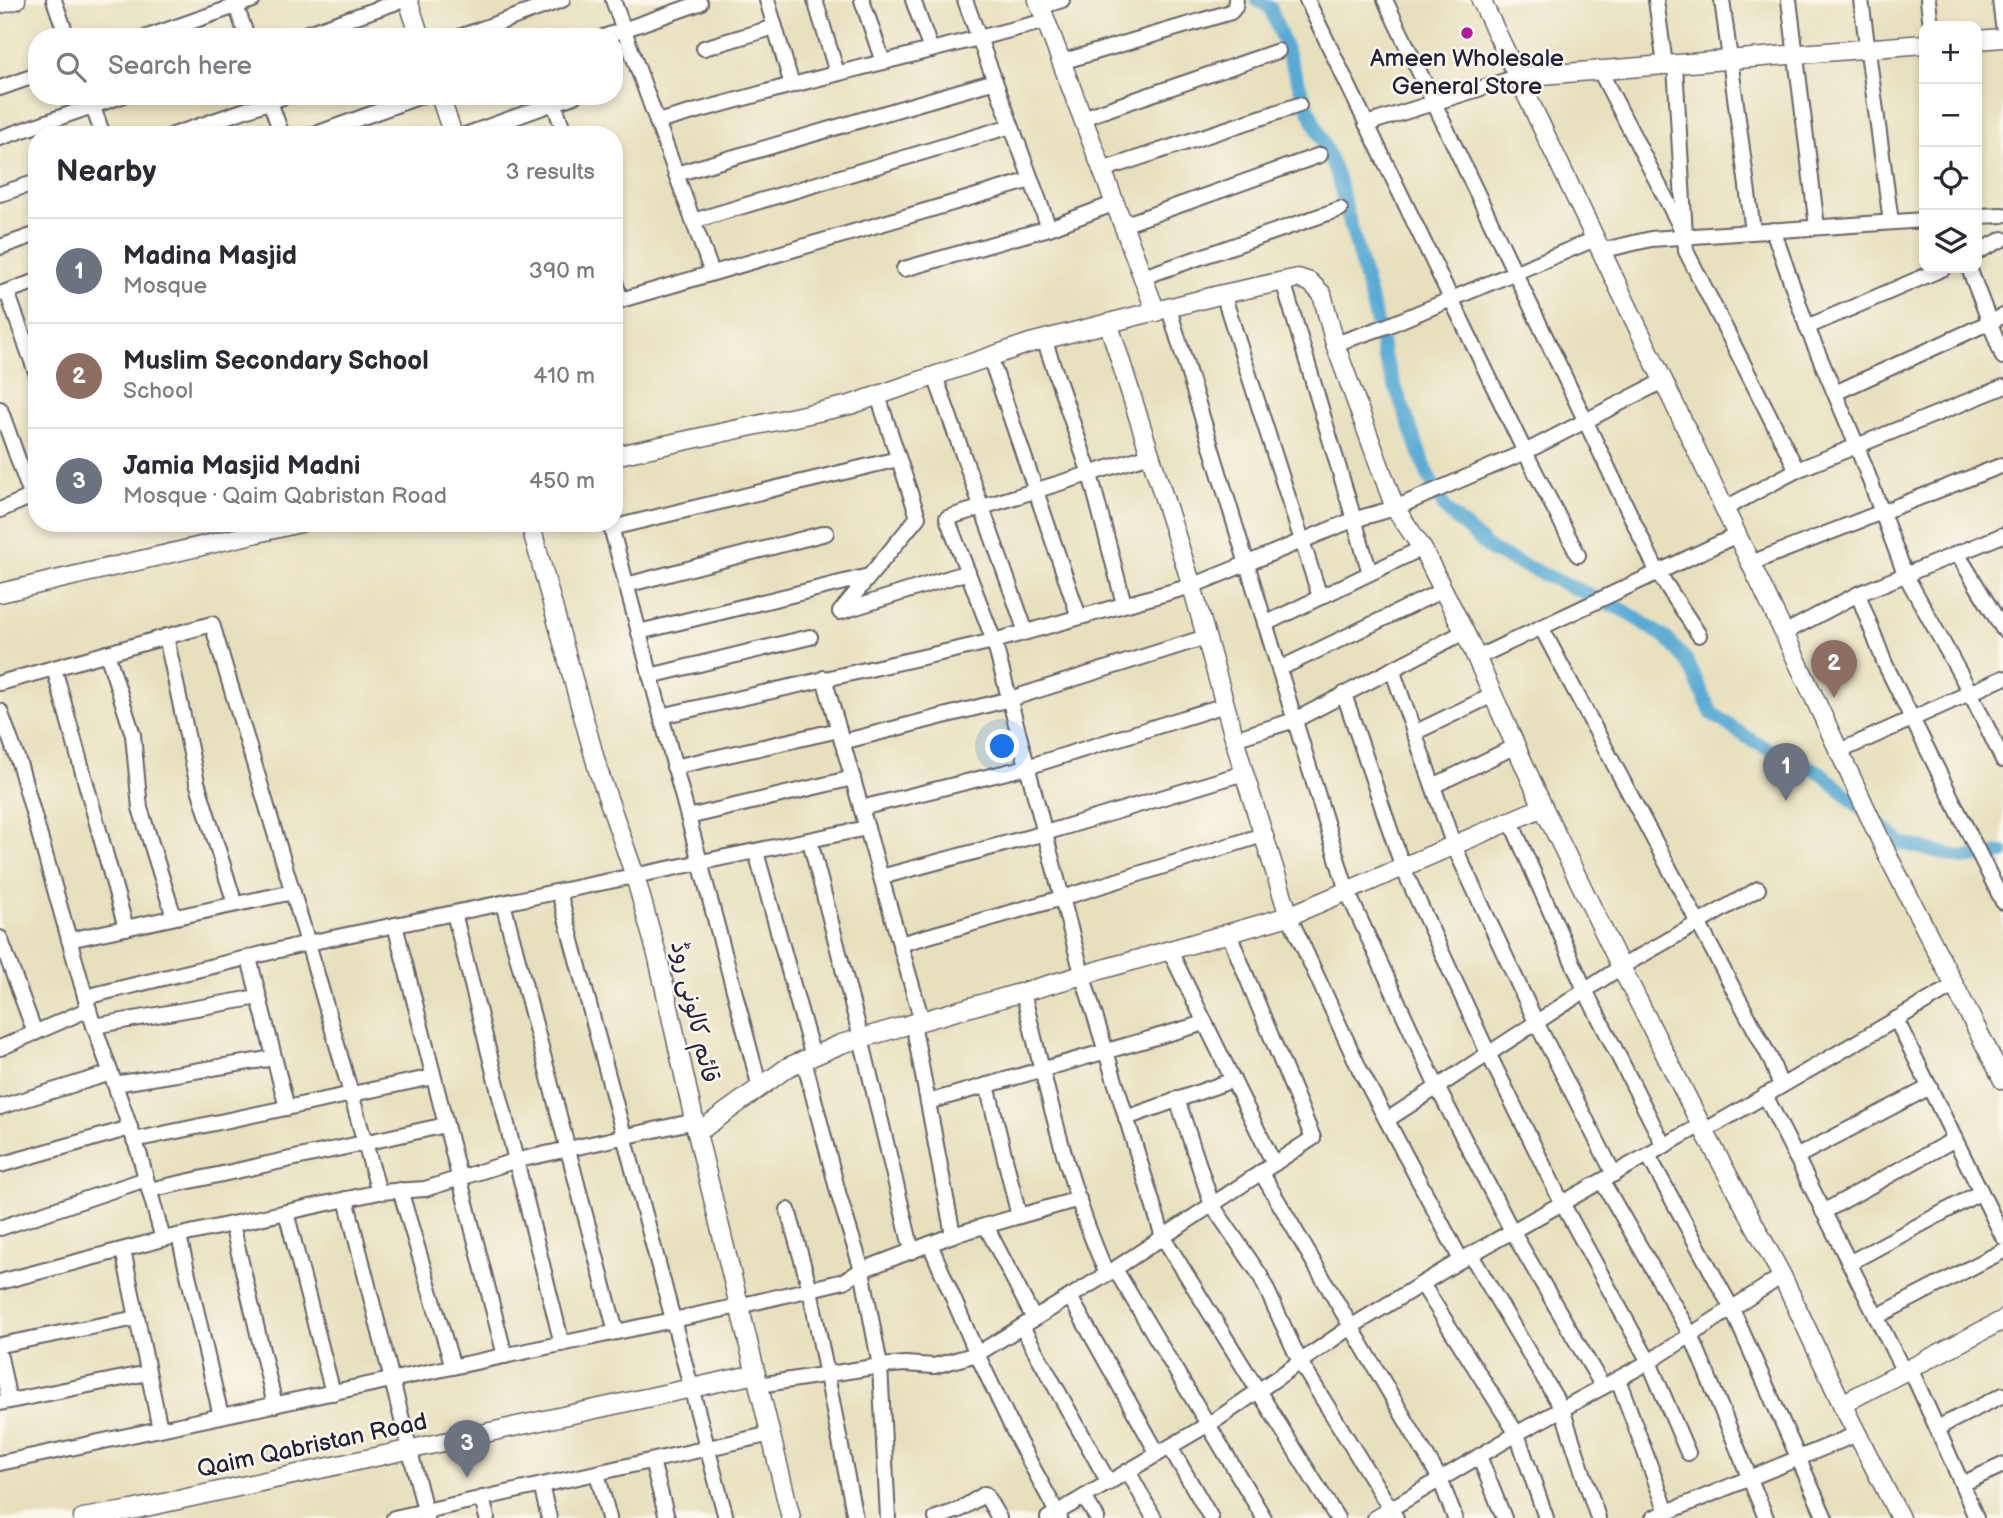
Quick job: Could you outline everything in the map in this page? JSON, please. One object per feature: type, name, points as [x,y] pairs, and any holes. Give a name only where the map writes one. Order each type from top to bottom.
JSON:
[{"type":"street","points":[[0,4],[16,0]]},
{"type":"street","points":[[54,0],[64,28]]},
{"type":"street","points":[[170,28],[235,3],[253,0]]},
{"type":"street","points":[[323,28],[405,0],[416,28]]},
{"type":"street","points":[[484,28],[562,0]]},
{"type":"street","points":[[613,0],[712,273]]},
{"type":"street","points":[[767,0],[792,85]]},
{"type":"street","points":[[815,0],[837,74]]},
{"type":"street","points":[[862,0],[883,62]]},
{"type":"street","points":[[913,0],[931,50]]},
{"type":"street","points":[[965,0],[1049,228]]},
{"type":"street","points":[[657,122],[979,37],[1062,0]]},
{"type":"street","points":[[1061,62],[1230,12],[1235,7],[1236,0]]},
{"type":"street","points":[[1307,0],[1525,453],[1578,555]]},
{"type":"street","points":[[1385,0],[1657,571],[1699,635]]},
{"type":"street","points":[[1481,0],[1751,563],[1887,855],[2003,1080]]},
{"type":"street","points":[[1656,0],[1670,65],[1686,251],[1797,470]]},
{"type":"street","points":[[1722,0],[1753,231]]},
{"type":"street","points":[[1789,0],[1817,227]]},
{"type":"street","points":[[1861,0],[1891,222]]},
{"type":"street","points":[[1927,0],[1930,21]]},
{"type":"street","points":[[2000,0],[2003,25]]},
{"type":"street","points":[[235,3],[244,28]]},
{"type":"street","points":[[624,30],[700,3]]},
{"type":"street","points":[[1041,9],[1113,204],[1143,277],[1162,310],[1247,564],[1347,891],[1437,1087],[1512,1231],[1603,1387]]},
{"type":"street","points":[[704,48],[775,27]]},
{"type":"street","points":[[1982,40],[2003,38]]},
{"type":"street","points":[[1366,124],[1517,77],[1919,44]]},
{"type":"street","points":[[1082,118],[1278,51]]},
{"type":"street","points":[[1600,71],[1685,236]]},
{"type":"street","points":[[0,88],[28,78]]},
{"type":"street","points":[[676,174],[995,81]]},
{"type":"street","points":[[30,126],[81,105]]},
{"type":"street","points":[[92,105],[100,126]]},
{"type":"street","points":[[197,126],[253,105]]},
{"type":"street","points":[[271,105],[279,126]]},
{"type":"street","points":[[338,126],[396,105]]},
{"type":"street","points":[[443,105],[450,126]]},
{"type":"street","points":[[491,126],[549,105]]},
{"type":"street","points":[[555,105],[562,126]]},
{"type":"street","points":[[1102,170],[1299,105]]},
{"type":"street","points":[[508,120],[510,126]]},
{"type":"street","points":[[693,220],[1011,126]]},
{"type":"street","points":[[0,138],[28,127]]},
{"type":"street","points":[[1123,225],[1320,155]]},
{"type":"street","points":[[623,300],[1031,180]]},
{"type":"street","points":[[0,194],[28,184]]},
{"type":"street","points":[[904,269],[1049,228],[1113,204]]},
{"type":"street","points":[[1143,277],[1340,209]]},
{"type":"street","points":[[1982,216],[2003,215]]},
{"type":"street","points":[[1335,344],[1381,328],[1514,271],[1597,245],[1685,236],[1919,220]]},
{"type":"street","points":[[1773,230],[1807,327],[1857,446],[1905,574],[1970,692],[2003,760]]},
{"type":"street","points":[[0,247],[28,237]]},
{"type":"street","points":[[1982,250],[2003,239]]},
{"type":"street","points":[[1807,327],[1932,273]]},
{"type":"street","points":[[1972,273],[1996,319],[2003,357]]},
{"type":"street","points":[[623,454],[836,408],[1044,340],[1223,294],[1298,278],[1310,282],[1322,294],[1335,344],[1395,508],[1422,548],[1621,967],[1702,1128],[1782,1276],[1842,1404],[1900,1518]]},
{"type":"street","points":[[1283,281],[1370,573]]},
{"type":"street","points":[[28,284],[3,293],[28,353]]},
{"type":"street","points":[[1223,294],[1320,597]]},
{"type":"street","points":[[1835,393],[1996,319]]},
{"type":"street","points":[[1109,325],[1192,586],[1234,739],[1289,916],[1360,1070],[1387,1120],[1466,1257],[1562,1409],[1598,1518]]},
{"type":"street","points":[[1044,340],[1090,474],[1124,604]]},
{"type":"street","points":[[990,357],[1079,617]]},
{"type":"street","points":[[935,376],[1026,632]]},
{"type":"street","points":[[661,716],[994,641],[1192,586],[1353,520],[1395,508],[1525,453],[1663,381]]},
{"type":"street","points":[[1724,509],[1797,470],[2003,387]]},
{"type":"street","points":[[878,396],[918,517],[840,612],[968,572]]},
{"type":"street","points":[[0,409],[28,480]]},
{"type":"street","points":[[1150,455],[947,518],[994,641],[1083,976],[1163,1237],[1337,1518]]},
{"type":"street","points":[[623,523],[898,459]]},
{"type":"street","points":[[1751,563],[2003,465]]},
{"type":"street","points":[[0,510],[28,498]]},
{"type":"street","points":[[0,593],[261,532]]},
{"type":"street","name":"قائم کالونی روڈ","points":[[532,532],[598,770],[635,876],[658,957],[696,1127],[791,1518]]},
{"type":"street","points":[[612,532],[760,1088]]},
{"type":"street","points":[[626,585],[827,533]]},
{"type":"street","points":[[1476,658],[1737,535]]},
{"type":"street","points":[[1784,633],[1857,594],[2003,535]]},
{"type":"street","points":[[1265,624],[1422,548]]},
{"type":"street","points":[[1957,553],[2003,629]]},
{"type":"street","points":[[639,632],[869,576]]},
{"type":"street","points":[[1279,668],[1443,590]]},
{"type":"street","points":[[1857,594],[1885,664],[2003,902]]},
{"type":"street","points":[[0,683],[212,624],[308,943],[379,1192]]},
{"type":"street","points":[[1541,627],[1770,1058],[1781,1086]]},
{"type":"street","points":[[1234,739],[1295,720],[1464,632]]},
{"type":"street","points":[[166,636],[197,782],[235,904]]},
{"type":"street","points":[[650,676],[810,637]]},
{"type":"street","points":[[674,767],[841,736],[1010,699],[1206,637]]},
{"type":"street","points":[[107,653],[133,735],[140,807],[174,917]]},
{"type":"street","points":[[54,668],[126,928]]},
{"type":"street","points":[[1392,669],[1454,846],[1608,1177],[1691,1335],[1766,1518]]},
{"type":"street","points":[[824,678],[900,944],[917,1022],[928,1102],[953,1235]]},
{"type":"street","points":[[1840,751],[2003,678]]},
{"type":"street","points":[[1345,694],[1403,868],[1488,1054],[1562,1203],[1649,1362],[1688,1453]]},
{"type":"street","points":[[1414,733],[1493,695]]},
{"type":"street","points":[[861,808],[1027,766],[1225,705]]},
{"type":"street","points":[[1,715],[20,766],[87,1003],[132,1134],[163,1239]]},
{"type":"street","points":[[1433,786],[1516,746]]},
{"type":"street","points":[[881,877],[1045,833],[1244,773]]},
{"type":"street","points":[[688,817],[853,778]]},
{"type":"street","points":[[0,1282],[163,1239],[286,1212],[379,1192],[425,1189],[516,1161],[625,1136],[696,1127],[760,1088],[788,1067],[861,1038],[1289,916],[1544,807]]},
{"type":"street","points":[[1511,821],[1586,990],[1664,1146]]},
{"type":"street","points":[[0,1048],[35,1033],[87,1003],[308,943],[867,828]]},
{"type":"street","points":[[900,944],[1062,898],[1263,835]]},
{"type":"street","points":[[810,841],[912,1251]]},
{"type":"street","points":[[756,852],[808,1058],[839,1196],[862,1270],[880,1366],[888,1518]]},
{"type":"street","points":[[1387,1120],[1621,967],[1758,889]]},
{"type":"street","points":[[559,891],[726,1518]]},
{"type":"street","points":[[69,940],[293,892]]},
{"type":"street","points":[[503,903],[616,1332]]},
{"type":"street","points":[[454,913],[562,1344]]},
{"type":"street","points":[[395,925],[505,1356]]},
{"type":"street","points":[[757,1380],[905,1364],[934,1366],[978,1354],[1111,1272],[1313,1138],[1228,934]]},
{"type":"street","points":[[0,938],[35,1033]]},
{"type":"street","points":[[1170,951],[1274,1164]]},
{"type":"street","points":[[249,958],[287,1108]]},
{"type":"street","points":[[930,1244],[978,1354],[1055,1516],[1208,1424],[1351,1327],[1466,1257],[1664,1146],[1765,1095],[1955,985]]},
{"type":"street","points":[[1023,993],[1059,1136],[1089,1234],[1264,1518]]},
{"type":"street","points":[[94,1026],[259,997]]},
{"type":"street","points":[[1896,1019],[2003,1237]]},
{"type":"street","points":[[928,1102],[1205,1023]]},
{"type":"street","points":[[0,1107],[113,1079],[274,1058]]},
{"type":"street","points":[[0,1165],[132,1134],[287,1108],[433,1077]]},
{"type":"street","points":[[1126,1118],[1233,1080]]},
{"type":"street","points":[[987,1085],[1019,1216]]},
{"type":"street","points":[[1796,1157],[1930,1087]]},
{"type":"street","points":[[1765,1095],[1876,1317],[1937,1428],[1976,1518]]},
{"type":"street","points":[[1177,1099],[1212,1205],[1260,1275],[1300,1362],[1394,1513]]},
{"type":"street","points":[[0,1228],[148,1184],[446,1125]]},
{"type":"street","points":[[1823,1212],[1955,1139]]},
{"type":"street","points":[[1648,1155],[1732,1309],[1825,1518]]},
{"type":"street","points":[[1261,1172],[1440,1479],[1455,1518]]},
{"type":"street","points":[[400,1190],[453,1367]]},
{"type":"street","points":[[1849,1263],[1981,1192]]},
{"type":"street","points":[[346,1199],[426,1514]]},
{"type":"street","points":[[0,1463],[810,1289],[844,1280],[862,1270],[953,1235],[1079,1199]]},
{"type":"street","points":[[788,1210],[810,1289],[855,1518]]},
{"type":"street","points":[[286,1212],[333,1392]]},
{"type":"street","points":[[232,1224],[275,1405]]},
{"type":"street","points":[[986,1226],[1028,1323],[1109,1483]]},
{"type":"street","points":[[179,1236],[221,1416]]},
{"type":"street","points":[[123,1250],[160,1429]]},
{"type":"street","points":[[1876,1317],[2003,1251]]},
{"type":"street","points":[[1374,1518],[1394,1513],[1440,1479],[1649,1362],[1782,1276]]},
{"type":"street","points":[[1422,1284],[1517,1434],[1546,1518]]},
{"type":"street","points":[[1070,1297],[1164,1450],[1211,1518]]},
{"type":"street","points":[[0,1345],[137,1318]]},
{"type":"street","points":[[1842,1404],[2003,1320]]},
{"type":"street","points":[[0,1357],[5,1402],[148,1373]]},
{"type":"street","points":[[1618,1379],[1667,1512]]},
{"type":"street","name":"Qaim Qabristan Road","points":[[83,1518],[133,1514],[410,1449],[693,1388],[757,1380]]},
{"type":"street","points":[[1937,1428],[2003,1395]]},
{"type":"street","points":[[394,1518],[426,1514],[482,1498],[771,1434]]},
{"type":"street","points":[[1653,1518],[1857,1434]]},
{"type":"street","points":[[1479,1456],[1504,1518]]},
{"type":"street","points":[[652,1461],[667,1518]]},
{"type":"street","points":[[1962,1484],[2003,1465]]},
{"type":"street","points":[[1128,1471],[1154,1518]]},
{"type":"street","points":[[597,1473],[609,1518]]},
{"type":"street","points":[[541,1485],[549,1518]]},
{"type":"street","points":[[936,1518],[959,1510],[985,1494],[999,1518]]},
{"type":"street","points":[[1084,1497],[1097,1518]]},
{"type":"street","points":[[482,1498],[487,1518]]},
{"type":"waterway","points":[[1257,0],[1270,7],[1308,108],[1337,175],[1383,354],[1428,475],[1446,510],[1492,551],[1625,611],[1667,639],[1687,661],[1712,714],[1754,742],[1820,772],[1901,843],[1962,858],[2003,853]]},
{"type":"place","name":"Ameen Wholesale General Store","points":[[1467,33]]},
{"type":"place","name":"Muslim Secondary School","points":[[1834,698]]},
{"type":"place","name":"Madina Masjid","points":[[1786,801]]},
{"type":"place","name":"Jamia Masjid Madni","points":[[467,1478]]}]
